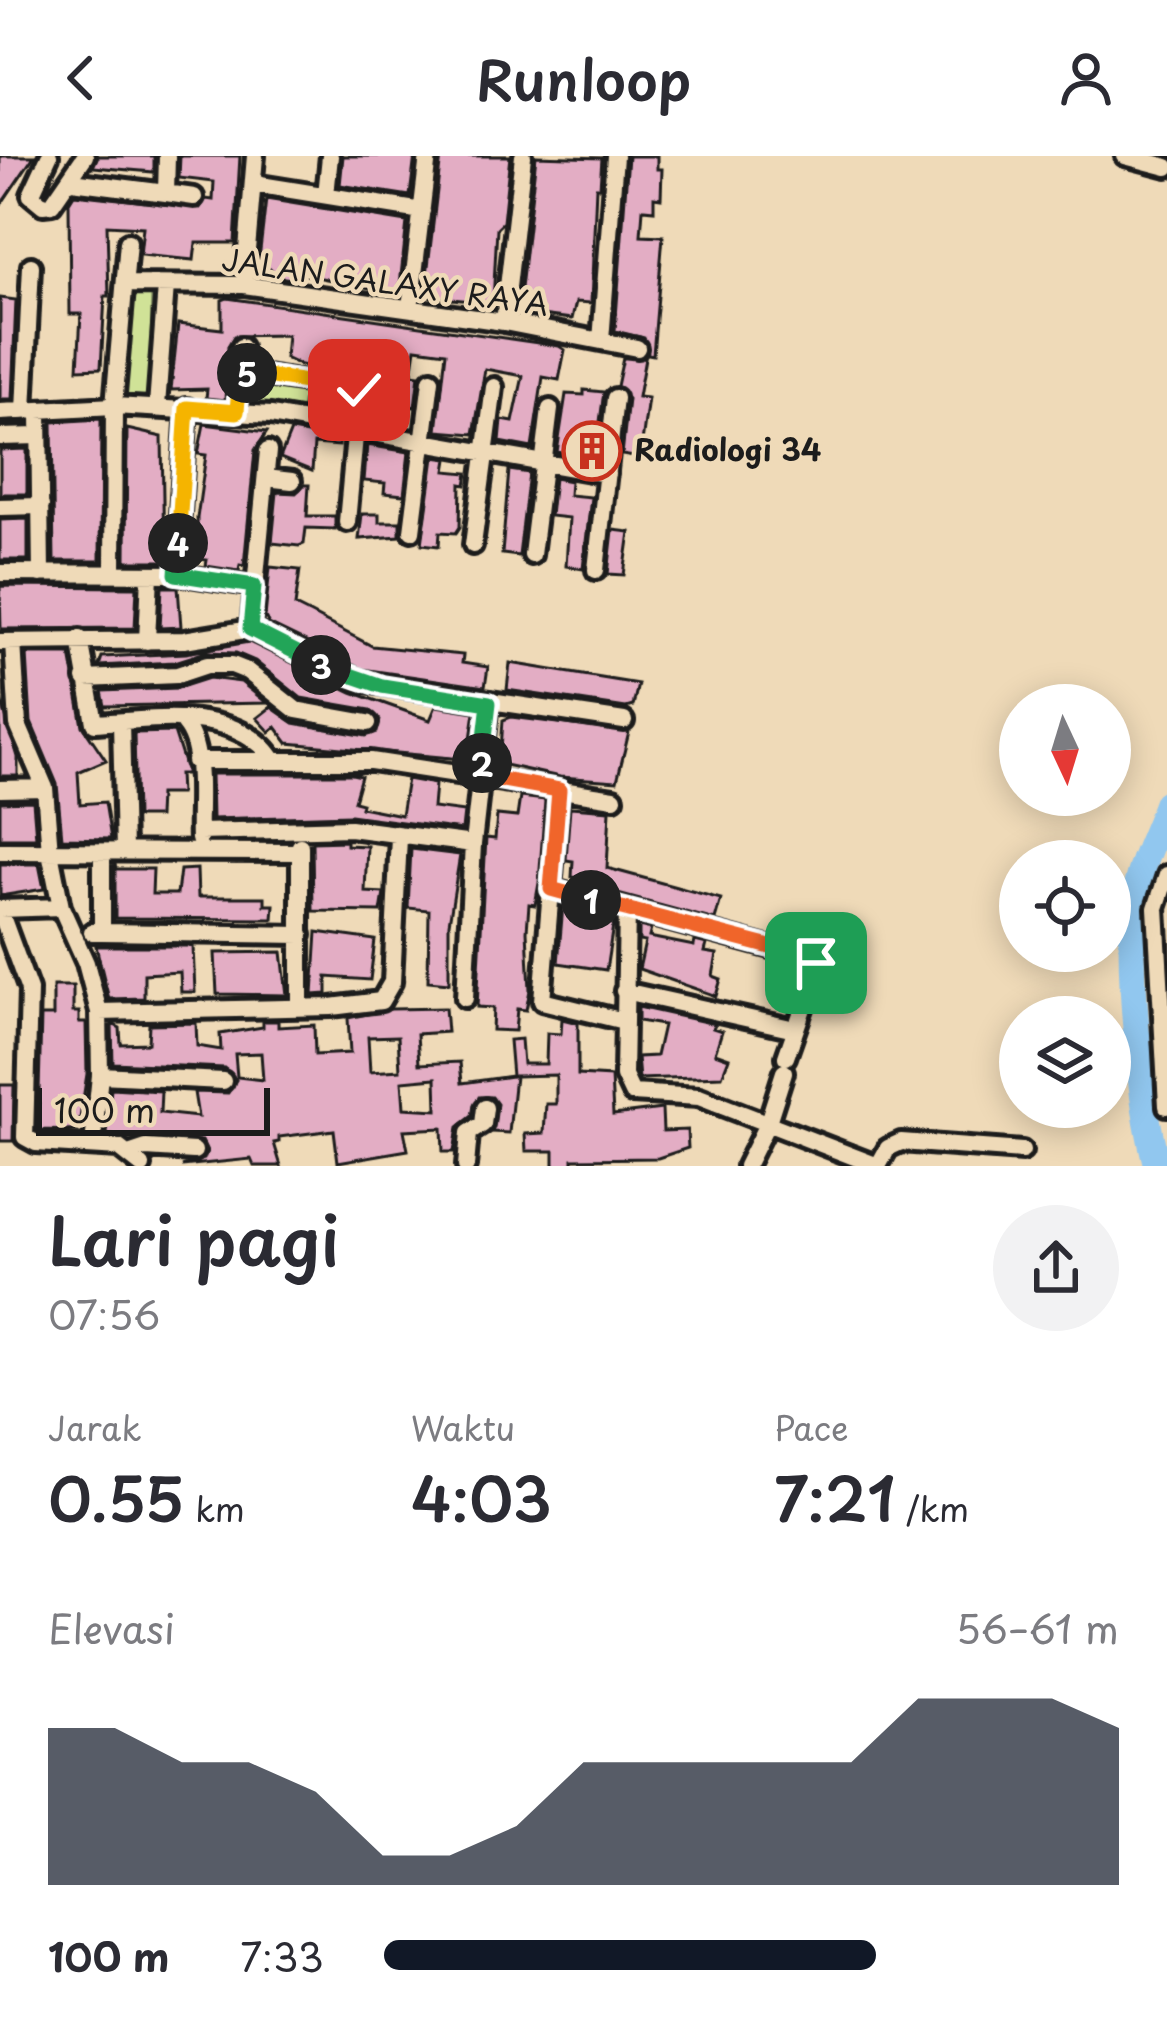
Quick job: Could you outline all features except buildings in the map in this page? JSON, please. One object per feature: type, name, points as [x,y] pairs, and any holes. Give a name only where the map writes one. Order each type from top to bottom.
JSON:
[{"type":"street","points":[[49,156],[32,200],[52,203],[72,181],[85,156]]},
{"type":"street","points":[[166,193],[167,156]]},
{"type":"street","points":[[244,285],[256,156]]},
{"type":"street","points":[[326,195],[330,156]]},
{"type":"street","points":[[410,308],[428,156]]},
{"type":"street","points":[[505,322],[523,156]]},
{"type":"street","points":[[601,341],[615,156]]},
{"type":"street","points":[[1125,156],[1167,166]]},
{"type":"street","points":[[72,181],[194,197]]},
{"type":"street","points":[[254,184],[422,211]]},
{"type":"street","points":[[113,573],[114,406],[128,242]]},
{"type":"street","points":[[31,266],[31,411],[39,436],[41,574]]},
{"type":"street","name":"JALAN GALAXY RAYA","points":[[125,284],[244,285],[505,322],[637,348]]},
{"type":"street","points":[[157,406],[166,286]]},
{"type":"street","points":[[237,412],[242,347]]},
{"type":"street","points":[[347,522],[362,361]]},
{"type":"street","points":[[240,372],[359,390]]},
{"type":"street","points":[[412,530],[431,380]]},
{"type":"street","points":[[473,545],[494,387]]},
{"type":"street","points":[[596,570],[616,398]]},
{"type":"street","points":[[0,412],[114,406],[237,412],[607,474]]},
{"type":"street","points":[[176,574],[187,408]]},
{"type":"street","points":[[532,555],[550,409]]},
{"type":"street","points":[[0,436],[39,436]]},
{"type":"street","points":[[250,629],[268,451]]},
{"type":"street","points":[[266,478],[292,481]]},
{"type":"street","points":[[0,507],[40,506]]},
{"type":"street","points":[[0,573],[176,574],[254,586]]},
{"type":"street","points":[[147,640],[150,574]]},
{"type":"street","points":[[93,1145],[100,1076],[98,1012],[74,932],[61,907],[50,853],[45,788],[9,725],[7,651],[80,639],[147,640],[250,629],[358,681],[624,721]]},
{"type":"street","points":[[80,639],[95,723],[120,765]]},
{"type":"street","points":[[85,679],[176,675],[207,665],[232,665],[247,671],[296,710],[368,723]]},
{"type":"street","points":[[465,998],[473,844],[489,703]]},
{"type":"street","points":[[95,723],[166,718],[184,724],[220,724],[248,733],[273,759]]},
{"type":"street","points":[[122,722],[124,851]]},
{"type":"street","points":[[184,724],[196,761],[200,852]]},
{"type":"street","points":[[196,761],[370,760],[614,799]]},
{"type":"street","points":[[0,789],[45,788]]},
{"type":"street","points":[[559,790],[542,1001],[624,1021]]},
{"type":"street","points":[[199,832],[350,828],[473,844]]},
{"type":"street","points":[[299,832],[300,1007]]},
{"type":"street","points":[[98,1012],[373,1004],[389,993],[399,837]]},
{"type":"street","points":[[0,851],[300,852]]},
{"type":"street","points":[[102,853],[102,932]]},
{"type":"street","points":[[1167,875],[1156,908],[1167,1106]]},
{"type":"street","points":[[551,889],[808,957],[816,971],[768,1122],[746,1166]]},
{"type":"street","points":[[61,907],[0,910],[28,990],[25,1137],[36,1143],[93,1145],[136,1160],[146,1148],[194,1151]]},
{"type":"street","points":[[627,910],[624,1076],[632,1093],[699,1097],[878,1166],[893,1144],[984,1157],[1022,1150]]},
{"type":"street","points":[[74,932],[302,935]]},
{"type":"street","points":[[623,991],[795,1029]]},
{"type":"street","points":[[100,1076],[223,1082]]},
{"type":"street","points":[[466,1166],[469,1133],[483,1124],[485,1108]]},
{"type":"green space","points":[[129,291],[152,294],[150,402],[122,399]]},
{"type":"green space","points":[[250,376],[306,386],[301,414],[243,405]]},
{"type":"waterway","points":[[1157,1166],[1136,1028],[1132,952],[1136,890],[1167,803]]},
{"type":"place","name":"Radiologi 34","points":[[592,451]]},
{"type":"route","points":[[359,390],[240,372],[237,412],[187,408],[176,574],[254,586],[250,629],[338,674],[489,703],[481,776],[559,790],[551,889],[808,957],[816,963]]}]
